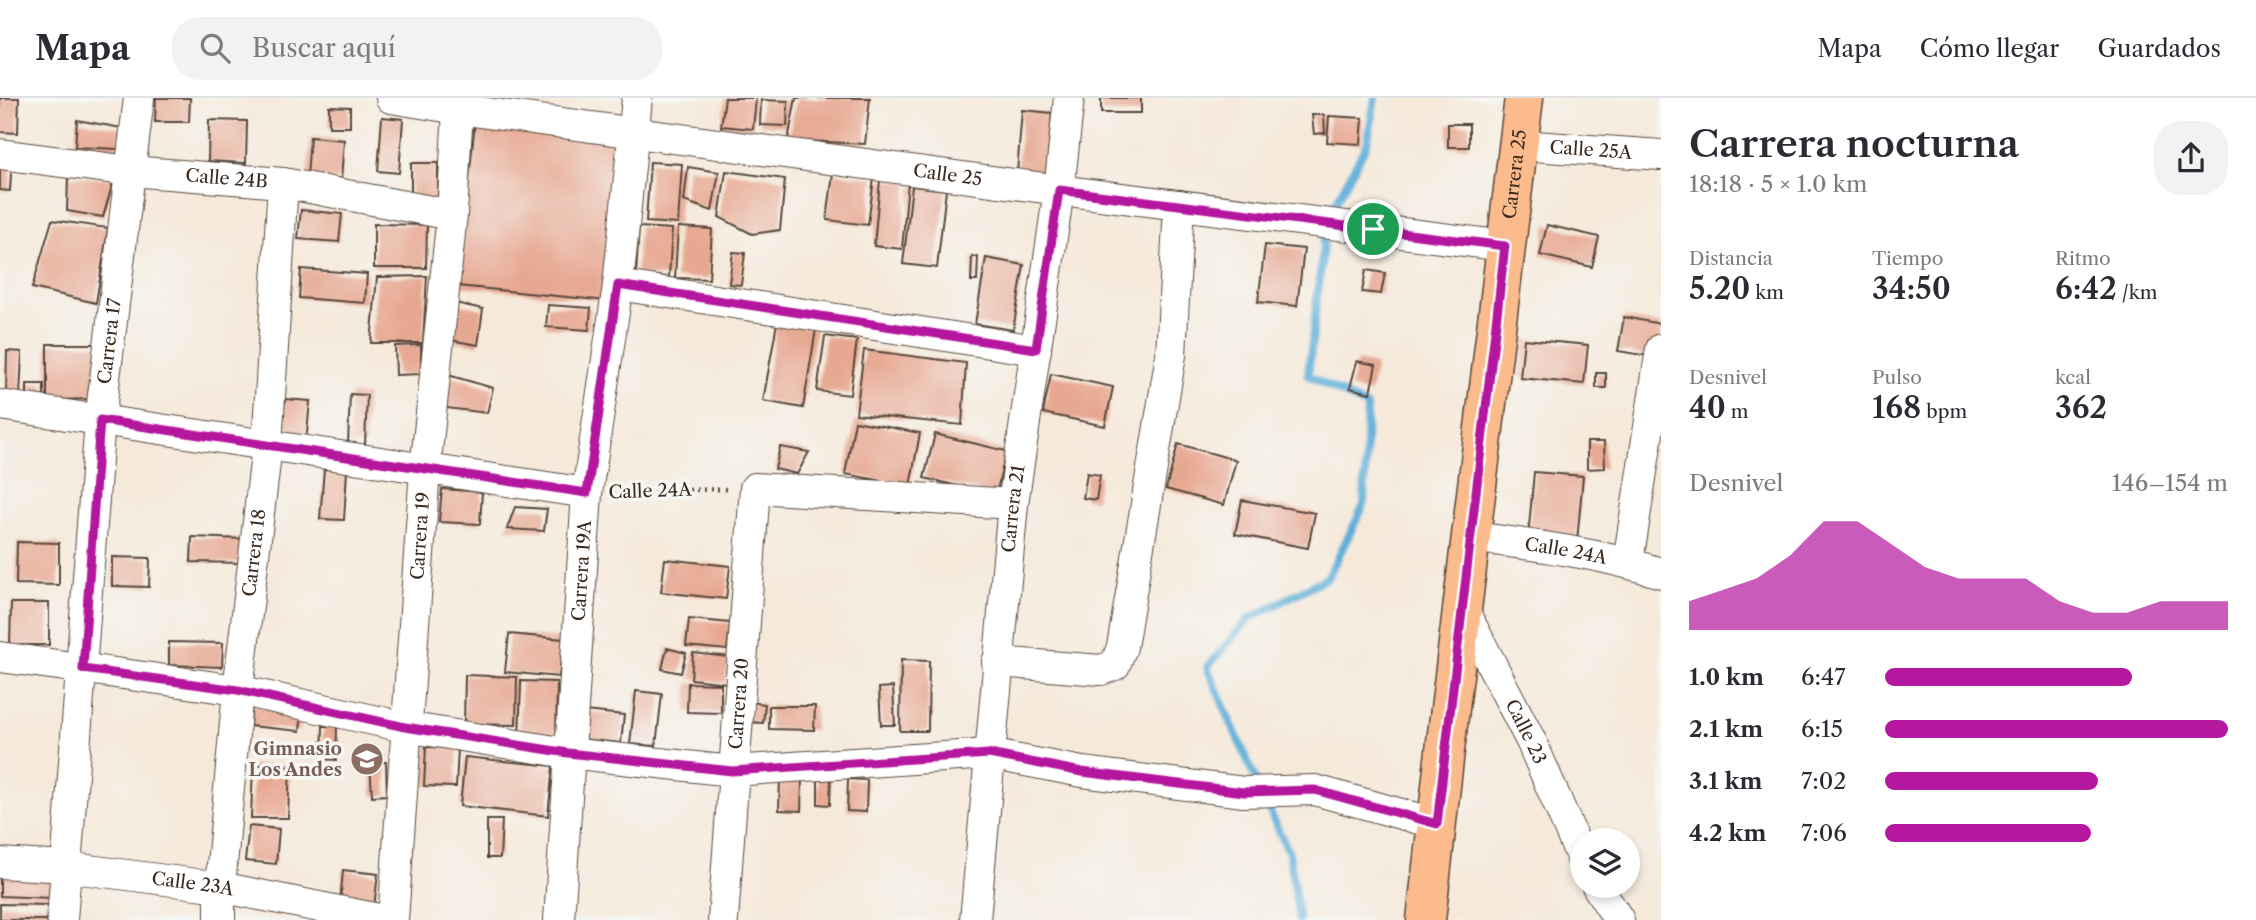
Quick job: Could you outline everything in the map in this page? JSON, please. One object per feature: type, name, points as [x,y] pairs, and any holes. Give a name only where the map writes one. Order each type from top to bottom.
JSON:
[{"type":"main road","name":"Carrera 25","points":[[1426,920],[1524,98]]},
{"type":"street","name":"Carrera 17","points":[[62,920],[100,420],[139,98]]},
{"type":"street","name":"Calle 25","points":[[391,98],[1059,190],[1505,246]]},
{"type":"street","name":"Carrera 19A","points":[[559,920],[587,493],[618,285],[637,98]]},
{"type":"street","name":"Carrera 21","points":[[975,920],[1013,504],[1059,190],[1069,98]]},
{"type":"street","name":"Carrera 19","points":[[393,920],[425,470],[452,215],[458,109]]},
{"type":"street","name":"Calle 25A","points":[[1519,145],[1661,155]]},
{"type":"street","name":"Calle 24B","points":[[0,154],[130,171],[284,183],[452,215]]},
{"type":"street","name":"Carrera 18","points":[[219,920],[238,690],[267,446],[284,183]]},
{"type":"street","points":[[998,662],[1101,670],[1115,665],[1122,646],[1171,355],[1180,205]]},
{"type":"street","points":[[618,285],[1036,349]]},
{"type":"street","points":[[1628,562],[1661,349]]},
{"type":"street","name":"Calle 24A","points":[[0,405],[587,493]]},
{"type":"street","points":[[755,488],[1013,504]]},
{"type":"street","name":"Carrera 20","points":[[723,920],[755,488]]},
{"type":"street","name":"Calle 24A","points":[[1471,537],[1628,562],[1661,573]]},
{"type":"street","name":"Calle 23","points":[[1462,607],[1532,743],[1570,831]]},
{"type":"street","points":[[0,657],[238,690],[405,727],[568,753],[732,771],[989,754],[1082,772],[1244,792],[1315,790],[1437,824]]},
{"type":"street","name":"Calle 23A","points":[[0,863],[65,867],[220,887],[384,920]]},
{"type":"street","points":[[1605,898],[1619,920]]},
{"type":"path","name":"Calle 24A","points":[[587,493],[755,488]]},
{"type":"building","points":[[0,98],[19,98],[18,133],[0,132]]},
{"type":"building","points":[[156,98],[190,98],[189,122],[155,122]]},
{"type":"building","points":[[725,98],[756,98],[753,129],[721,126]]},
{"type":"building","points":[[796,98],[870,98],[865,144],[788,140]]},
{"type":"building","points":[[1101,98],[1141,98],[1141,113],[1101,113]]},
{"type":"building","points":[[761,100],[788,101],[787,126],[760,125]]},
{"type":"building","points":[[329,106],[350,107],[350,127],[329,127]]},
{"type":"building","points":[[1022,110],[1052,113],[1046,176],[1017,173]]},
{"type":"building","points":[[1312,115],[1324,115],[1325,133],[1314,134]]},
{"type":"building","points":[[1329,116],[1363,118],[1361,144],[1327,142]]},
{"type":"building","points":[[382,117],[403,119],[399,173],[378,171]]},
{"type":"building","points":[[77,120],[122,128],[118,149],[75,147]]},
{"type":"building","points":[[209,120],[247,121],[246,163],[208,161]]},
{"type":"building","points":[[475,121],[625,137],[607,301],[458,286]]},
{"type":"building","points":[[1448,124],[1469,124],[1469,147],[1448,147]]},
{"type":"building","points":[[310,137],[344,140],[341,180],[307,177]]},
{"type":"building","points":[[0,157],[12,158],[10,191],[0,190]]},
{"type":"building","points":[[650,162],[682,164],[678,224],[646,222]]},
{"type":"building","points":[[411,163],[438,163],[438,203],[411,203]]},
{"type":"building","points":[[688,167],[719,172],[712,211],[684,201]]},
{"type":"building","points":[[726,171],[785,179],[780,230],[752,234],[719,217]]},
{"type":"building","points":[[833,173],[874,178],[868,225],[827,220]]},
{"type":"building","points":[[68,176],[114,179],[103,217],[67,211]]},
{"type":"building","points":[[880,180],[908,182],[902,249],[874,246]]},
{"type":"building","points":[[912,186],[946,190],[937,268],[903,264]]},
{"type":"building","points":[[301,210],[342,214],[339,242],[298,239]]},
{"type":"building","points":[[52,220],[108,228],[96,303],[32,288]]},
{"type":"building","points":[[374,224],[427,225],[426,268],[374,268]]},
{"type":"building","points":[[1547,225],[1599,237],[1592,267],[1540,255]]},
{"type":"building","points":[[639,227],[672,229],[669,277],[636,275]]},
{"type":"building","points":[[678,227],[712,229],[709,279],[675,278]]},
{"type":"building","points":[[1265,245],[1304,249],[1297,306],[1258,302]]},
{"type":"building","points":[[733,252],[745,253],[741,285],[729,284]]},
{"type":"building","points":[[972,257],[978,257],[977,281],[971,281]]},
{"type":"building","points":[[986,258],[1024,265],[1013,330],[975,324]]},
{"type":"building","points":[[301,269],[367,274],[365,303],[299,298]]},
{"type":"building","points":[[1366,270],[1385,273],[1381,294],[1362,292]]},
{"type":"building","points":[[427,276],[423,343],[371,343],[377,277]]},
{"type":"building","points":[[455,303],[483,309],[478,345],[450,340]]},
{"type":"building","points":[[548,305],[591,308],[589,330],[546,327]]},
{"type":"building","points":[[1624,317],[1661,324],[1661,358],[1618,351]]},
{"type":"building","points":[[777,323],[816,329],[803,408],[763,401]]},
{"type":"building","points":[[825,336],[857,340],[850,395],[817,391]]},
{"type":"building","points":[[1524,339],[1588,345],[1584,384],[1520,378]]},
{"type":"building","points":[[47,344],[98,344],[99,399],[47,400]]},
{"type":"building","points":[[421,345],[421,374],[396,375],[395,346]]},
{"type":"building","points":[[864,350],[966,363],[962,425],[856,414]]},
{"type":"building","points":[[7,351],[22,352],[20,397],[6,396]]},
{"type":"building","points":[[1357,361],[1376,365],[1370,393],[1350,388]]},
{"type":"building","points":[[1596,373],[1606,373],[1606,388],[1596,388]]},
{"type":"building","points":[[1051,374],[1113,387],[1105,426],[1043,413]]},
{"type":"building","points":[[448,375],[493,388],[487,413],[438,407]]},
{"type":"building","points":[[27,384],[44,384],[44,398],[27,398]]},
{"type":"building","points":[[350,394],[367,395],[365,445],[348,444]]},
{"type":"building","points":[[285,399],[310,401],[306,444],[281,442]]},
{"type":"building","points":[[855,421],[920,433],[910,486],[845,474]]},
{"type":"building","points":[[935,434],[1006,451],[996,495],[924,478]]},
{"type":"building","points":[[1587,442],[1604,442],[1605,468],[1587,469]]},
{"type":"building","points":[[1178,444],[1236,460],[1224,505],[1166,489]]},
{"type":"building","points":[[780,447],[809,452],[797,474],[775,469]]},
{"type":"building","points":[[324,469],[347,470],[344,520],[320,519]]},
{"type":"building","points":[[1534,472],[1583,476],[1576,553],[1527,549]]},
{"type":"building","points":[[1087,473],[1100,475],[1096,500],[1083,498]]},
{"type":"building","points":[[442,489],[482,492],[480,524],[439,522]]},
{"type":"building","points":[[1242,500],[1315,513],[1308,548],[1235,534]]},
{"type":"building","points":[[515,507],[547,509],[544,531],[507,529]]},
{"type":"building","points":[[192,537],[244,539],[243,563],[191,562]]},
{"type":"building","points":[[17,542],[59,543],[59,585],[16,584]]},
{"type":"building","points":[[112,557],[150,558],[149,587],[112,586]]},
{"type":"building","points":[[665,559],[730,566],[726,599],[661,592]]},
{"type":"building","points":[[11,603],[49,603],[49,645],[10,645]]},
{"type":"building","points":[[689,619],[730,623],[727,650],[686,646]]},
{"type":"building","points":[[509,634],[563,639],[559,677],[505,672]]},
{"type":"building","points":[[169,642],[223,643],[222,667],[169,665]]},
{"type":"building","points":[[667,648],[686,653],[681,673],[662,669]]},
{"type":"building","points":[[693,653],[729,657],[726,683],[691,679]]},
{"type":"building","points":[[901,660],[929,661],[928,731],[900,731]]},
{"type":"building","points":[[465,675],[517,677],[516,725],[464,724]]},
{"type":"building","points":[[521,681],[557,682],[556,740],[519,739]]},
{"type":"building","points":[[688,683],[721,684],[721,713],[687,712]]},
{"type":"building","points":[[893,687],[895,725],[881,725],[879,688]]},
{"type":"building","points":[[636,691],[662,694],[656,746],[630,744]]},
{"type":"building","points":[[751,702],[765,704],[763,723],[748,722]]},
{"type":"building","points":[[252,705],[302,710],[300,731],[250,726]]},
{"type":"building","points":[[769,706],[815,706],[814,730],[769,729]]},
{"type":"building","points":[[584,711],[624,715],[621,743],[581,739]]},
{"type":"building","points":[[323,726],[337,726],[336,760],[322,759]]},
{"type":"building","points":[[426,747],[458,748],[456,787],[424,786]]},
{"type":"building","points":[[465,757],[553,766],[548,816],[460,806]]},
{"type":"building","points":[[370,762],[386,762],[387,795],[372,796]]},
{"type":"building","points":[[253,765],[290,766],[288,818],[251,818]]},
{"type":"building","points":[[818,777],[831,777],[830,805],[818,804]]},
{"type":"building","points":[[780,779],[802,779],[801,811],[779,810]]},
{"type":"building","points":[[848,779],[867,780],[866,812],[847,811]]},
{"type":"building","points":[[487,820],[502,820],[500,858],[487,858]]},
{"type":"building","points":[[249,826],[279,829],[276,864],[245,861]]},
{"type":"building","points":[[343,870],[378,874],[374,907],[340,904]]},
{"type":"building","points":[[0,871],[53,872],[53,898],[0,896]]},
{"type":"building","points":[[0,904],[49,905],[48,920],[0,920]]},
{"type":"waterway","points":[[1328,217],[1367,144],[1375,98]]},
{"type":"waterway","points":[[1258,785],[1207,667],[1249,619],[1328,577],[1364,505],[1367,407],[1308,375],[1325,230]]},
{"type":"waterway","points":[[1263,797],[1289,853],[1299,920]]},
{"type":"place","name":"Gimnasio Los Andes","points":[[367,759]]},
{"type":"route","points":[[1059,190],[1373,229],[1505,246],[1437,824],[1315,790],[1244,792],[1082,772],[989,754],[732,771],[568,753],[405,727],[238,690],[83,669],[100,420],[587,493],[618,285],[1036,349],[1059,190]]}]
